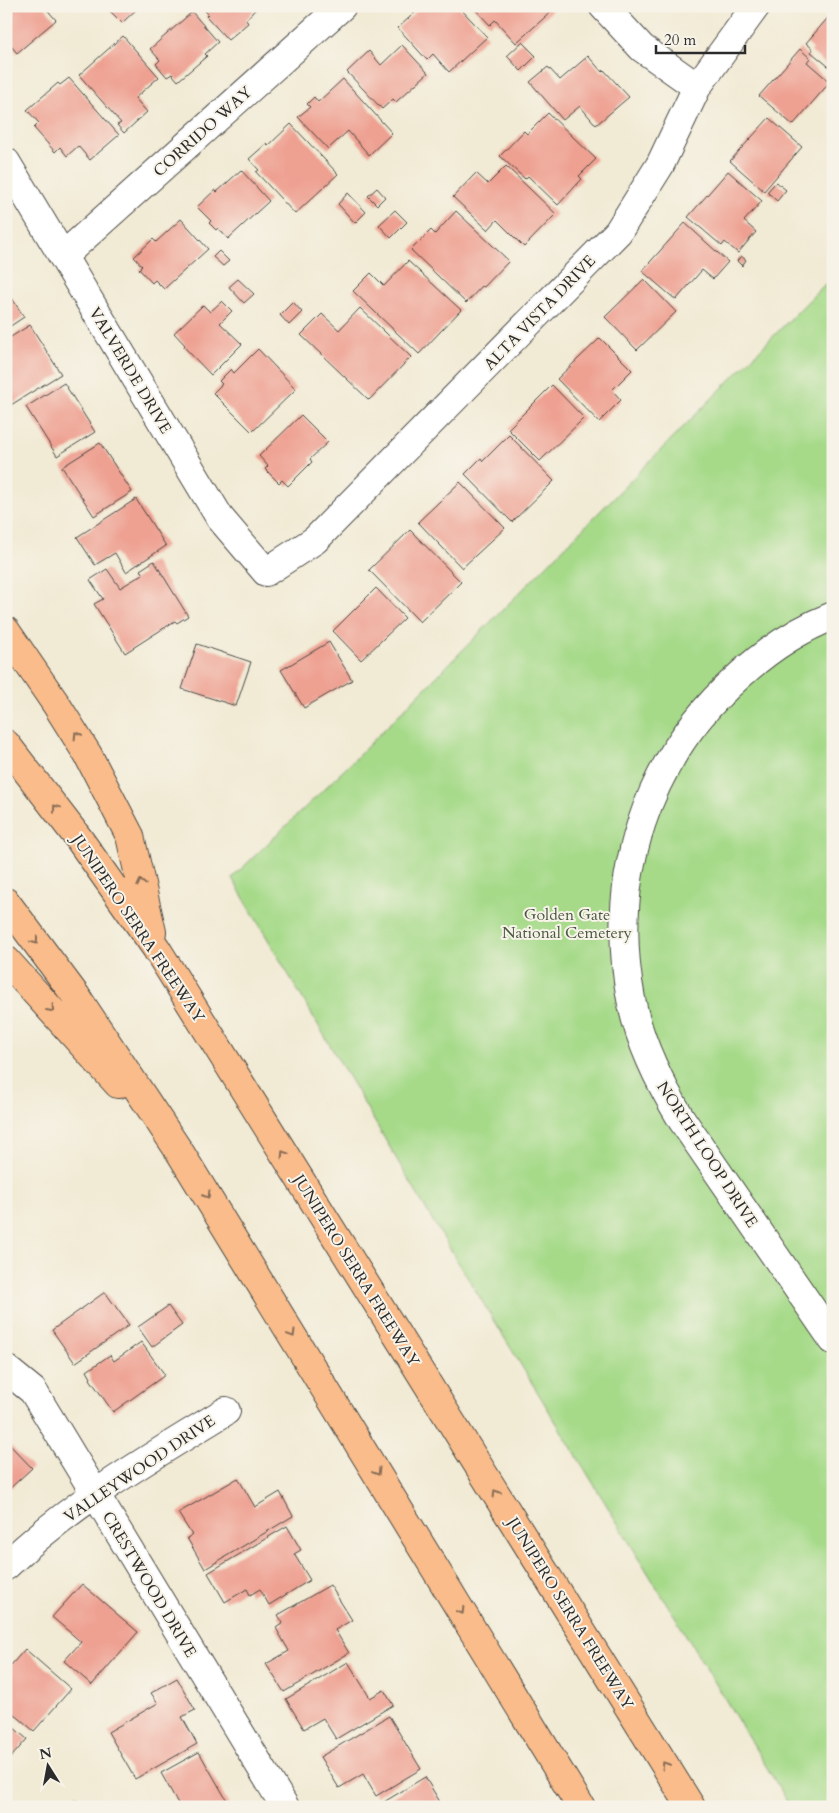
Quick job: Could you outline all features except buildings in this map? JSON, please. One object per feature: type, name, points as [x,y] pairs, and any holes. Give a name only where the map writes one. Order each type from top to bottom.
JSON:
[{"type":"highway","points":[[6,631],[88,754],[130,836],[156,948]]},
{"type":"highway","name":"JUNIPERO SERRA FREEWAY","points":[[6,744],[79,839],[156,948],[691,1807]]},
{"type":"highway","points":[[6,902],[81,1004],[181,1154],[580,1807]]},
{"type":"highway","points":[[6,960],[181,1154]]},
{"type":"street","name":"CORRIDO WAY","points":[[63,256],[342,6]]},
{"type":"street","points":[[603,6],[642,48],[697,87]]},
{"type":"street","name":"ALTA VISTA DRIVE","points":[[266,572],[315,540],[618,232],[660,165],[697,87],[756,6]]},
{"type":"street","name":"VALVERDE DRIVE","points":[[6,162],[220,518],[266,572]]},
{"type":"street","name":"NORTH LOOP DRIVE","points":[[833,616],[794,635],[751,664],[706,708],[669,760],[648,804],[633,849],[628,880],[624,941],[630,993],[651,1064],[682,1120],[833,1340]]},
{"type":"street","name":"CRESTWOOD DRIVE","points":[[6,1369],[33,1391],[286,1807]]},
{"type":"street","name":"VALLEYWOOD DRIVE","points":[[6,1566],[37,1538],[95,1494],[226,1411]]},
{"type":"green space","name":"Golden Gate National Cemetery","points":[[833,276],[833,1807],[791,1807],[430,1216],[232,878],[347,767]]},
{"type":"green space","points":[[76,1795],[95,1807],[66,1807]]}]
